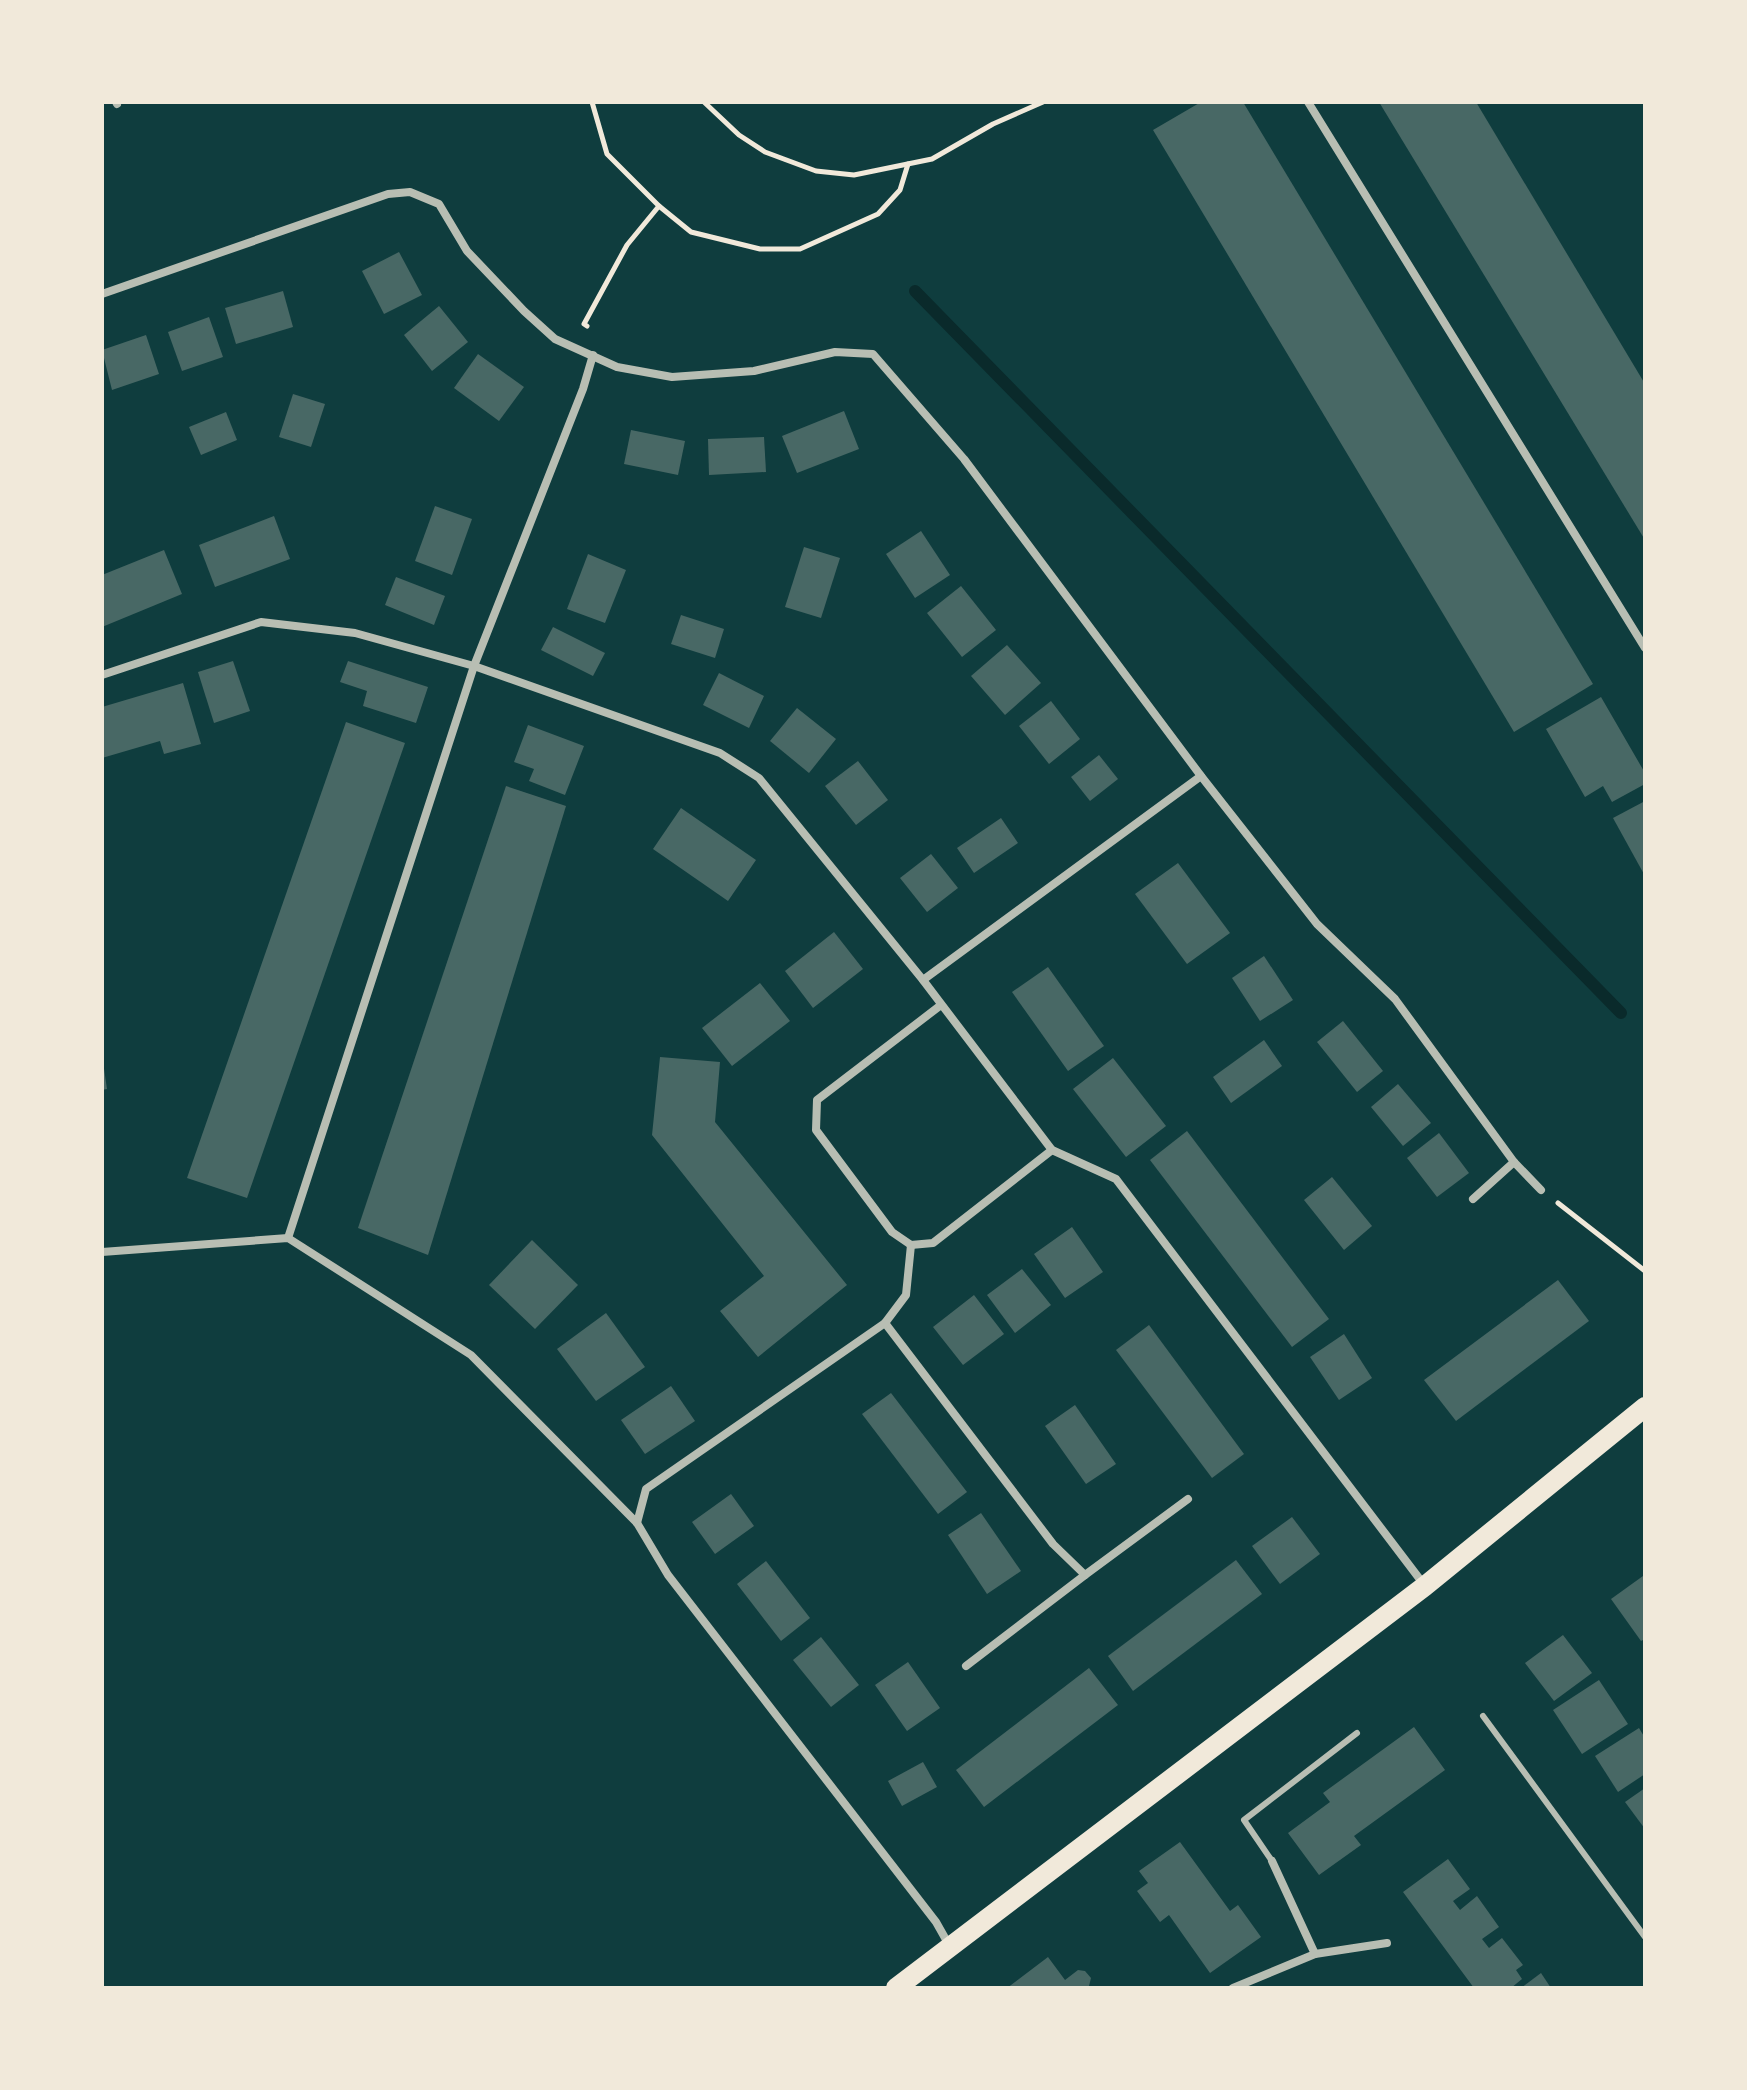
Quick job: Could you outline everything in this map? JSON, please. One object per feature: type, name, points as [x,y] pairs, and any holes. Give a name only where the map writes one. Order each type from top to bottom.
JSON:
[{"type":"main road","points":[[896,1988],[1425,1586],[1645,1407]]},
{"type":"street","points":[[1308,102],[1645,648]]},
{"type":"street","points":[[102,294],[388,194],[410,192],[439,204],[467,251],[555,339],[617,367],[672,377],[754,371],[835,352],[873,354],[964,459],[1201,776],[1317,924],[1395,999],[1514,1162],[1541,1190]]},
{"type":"street","points":[[288,1238],[474,666],[583,389],[593,355]]},
{"type":"street","points":[[102,675],[261,622],[355,633],[474,666],[720,753],[759,778],[923,980],[1052,1150],[1116,1179],[1425,1586]]},
{"type":"street","points":[[923,980],[1201,776]]},
{"type":"street","points":[[941,1005],[817,1100],[816,1130],[892,1232],[911,1245],[933,1243],[1052,1150]]},
{"type":"street","points":[[1473,1199],[1514,1162]]},
{"type":"street","points":[[102,1252],[288,1238],[471,1355],[637,1523],[668,1575],[936,1922],[949,1946]]},
{"type":"street","points":[[637,1523],[646,1489],[885,1323],[906,1295],[911,1245]]},
{"type":"street","points":[[885,1323],[1053,1544],[1085,1575]]},
{"type":"street","points":[[966,1666],[1188,1499]]},
{"type":"street","points":[[1272,1861],[1315,1954]]},
{"type":"street","points":[[1233,1988],[1315,1954],[1387,1943]]},
{"type":"lane","points":[[1483,1716],[1645,1937]]},
{"type":"lane","points":[[1272,1861],[1244,1820],[1357,1733]]},
{"type":"path","points":[[592,102],[607,154],[659,206],[691,232],[760,249],[800,249],[878,214],[900,190],[908,164]]},
{"type":"path","points":[[704,102],[739,135],[765,152],[816,171],[854,175],[932,159],[993,124],[1042,102]]},
{"type":"path","points":[[593,355],[595,332],[584,324],[627,245],[659,206]]},
{"type":"path","points":[[1541,1190],[1645,1271]]},
{"type":"building","points":[[1201,102],[1243,102],[1593,684],[1514,732],[1153,130]]},
{"type":"building","points":[[1379,102],[1476,102],[1645,384],[1645,540]]},
{"type":"building","points":[[399,252],[422,295],[384,314],[362,271]]},
{"type":"building","points":[[283,291],[293,327],[236,344],[225,308]]},
{"type":"building","points":[[439,306],[468,342],[432,371],[404,335]]},
{"type":"building","points":[[209,317],[223,357],[182,371],[168,332]]},
{"type":"building","points":[[146,335],[159,374],[112,390],[102,350]]},
{"type":"building","points":[[478,354],[524,387],[499,421],[454,388]]},
{"type":"building","points":[[293,394],[325,404],[311,447],[279,437]]},
{"type":"building","points":[[844,411],[859,449],[797,473],[782,436]]},
{"type":"building","points":[[226,412],[237,440],[201,455],[189,427]]},
{"type":"building","points":[[631,430],[685,441],[678,475],[624,464]]},
{"type":"building","points":[[764,437],[766,472],[709,475],[708,439]]},
{"type":"building","points":[[435,506],[472,519],[452,575],[415,561]]},
{"type":"building","points":[[274,516],[290,559],[215,587],[199,545]]},
{"type":"building","points":[[921,531],[950,575],[915,598],[886,554]]},
{"type":"building","points":[[804,547],[840,558],[821,618],[785,607]]},
{"type":"building","points":[[164,550],[182,594],[102,627],[102,575]]},
{"type":"building","points":[[588,554],[626,570],[605,623],[567,609]]},
{"type":"building","points":[[396,577],[445,596],[434,625],[385,605]]},
{"type":"building","points":[[961,586],[996,630],[962,657],[927,613]]},
{"type":"building","points":[[681,615],[724,629],[715,658],[671,644]]},
{"type":"building","points":[[553,627],[605,653],[593,676],[541,650]]},
{"type":"building","points":[[1007,645],[1041,683],[1005,715],[971,676]]},
{"type":"building","points":[[233,661],[250,711],[214,723],[198,672]]},
{"type":"building","points":[[348,661],[428,687],[416,723],[363,706],[367,691],[340,682]]},
{"type":"building","points":[[719,673],[764,696],[749,728],[703,705]]},
{"type":"building","points":[[183,683],[201,744],[164,754],[160,741],[102,758],[102,707]]},
{"type":"building","points":[[1601,697],[1645,773],[1645,784],[1612,802],[1603,786],[1585,797],[1546,729]]},
{"type":"building","points":[[1051,701],[1080,739],[1049,764],[1019,726]]},
{"type":"building","points":[[797,708],[836,739],[809,773],[770,741]]},
{"type":"building","points":[[346,722],[405,743],[247,1198],[187,1178]]},
{"type":"building","points":[[528,725],[584,746],[565,795],[529,781],[534,769],[514,762]]},
{"type":"building","points":[[1099,755],[1118,779],[1090,801],[1071,777]]},
{"type":"building","points":[[858,761],[888,800],[856,825],[825,786]]},
{"type":"building","points":[[506,786],[566,806],[428,1255],[358,1228]]},
{"type":"building","points":[[1645,801],[1645,876],[1613,818]]},
{"type":"building","points":[[681,808],[756,860],[728,901],[653,849]]},
{"type":"building","points":[[1001,818],[1018,843],[974,873],[957,848]]},
{"type":"building","points":[[931,854],[958,888],[927,912],[900,878]]},
{"type":"building","points":[[1178,863],[1230,933],[1187,964],[1135,894]]},
{"type":"building","points":[[834,932],[863,969],[813,1008],[785,971]]},
{"type":"building","points":[[1264,956],[1293,1000],[1260,1021],[1232,978]]},
{"type":"building","points":[[1048,967],[1104,1046],[1068,1071],[1012,992]]},
{"type":"building","points":[[760,983],[790,1021],[732,1066],[702,1028]]},
{"type":"building","points":[[1343,1021],[1383,1071],[1357,1092],[1317,1042]]},
{"type":"building","points":[[1264,1040],[1282,1066],[1231,1103],[1213,1077]]},
{"type":"building","points":[[102,1055],[107,1089],[102,1090]]},
{"type":"building","points":[[660,1057],[720,1062],[715,1122],[847,1285],[758,1357],[720,1311],[764,1276],[652,1135]]},
{"type":"building","points":[[1113,1058],[1166,1126],[1126,1157],[1073,1089]]},
{"type":"building","points":[[1398,1084],[1431,1123],[1403,1146],[1371,1107]]},
{"type":"building","points":[[1187,1131],[1329,1319],[1292,1347],[1150,1160]]},
{"type":"building","points":[[1439,1133],[1469,1173],[1437,1197],[1407,1158]]},
{"type":"building","points":[[1332,1177],[1372,1226],[1344,1250],[1304,1200]]},
{"type":"building","points":[[1072,1227],[1103,1272],[1065,1298],[1034,1254]]},
{"type":"building","points":[[532,1240],[578,1285],[535,1329],[489,1285]]},
{"type":"building","points":[[1022,1269],[1051,1305],[1015,1333],[987,1295]]},
{"type":"building","points":[[1558,1280],[1589,1321],[1456,1421],[1424,1380]]},
{"type":"building","points":[[974,1295],[1004,1334],[963,1365],[933,1327]]},
{"type":"building","points":[[606,1313],[645,1367],[596,1401],[557,1349]]},
{"type":"building","points":[[1149,1325],[1244,1454],[1212,1478],[1116,1350]]},
{"type":"building","points":[[1344,1334],[1372,1378],[1339,1400],[1310,1357]]},
{"type":"building","points":[[671,1386],[695,1421],[645,1454],[621,1420]]},
{"type":"building","points":[[891,1393],[967,1492],[938,1514],[862,1414]]},
{"type":"building","points":[[1075,1405],[1116,1464],[1086,1484],[1045,1426]]},
{"type":"building","points":[[731,1494],[754,1526],[715,1554],[692,1522]]},
{"type":"building","points":[[981,1513],[1021,1571],[987,1594],[948,1535]]},
{"type":"building","points":[[1292,1517],[1320,1554],[1280,1584],[1252,1546]]},
{"type":"building","points":[[1236,1560],[1262,1594],[1133,1691],[1108,1656]]},
{"type":"building","points":[[766,1561],[810,1618],[781,1641],[737,1584]]},
{"type":"building","points":[[1643,1576],[1645,1639],[1641,1641],[1611,1599]]},
{"type":"building","points":[[1563,1635],[1592,1673],[1554,1701],[1525,1663]]},
{"type":"building","points":[[821,1637],[859,1685],[831,1707],[793,1660]]},
{"type":"building","points":[[908,1662],[940,1708],[907,1731],[875,1685]]},
{"type":"building","points":[[1089,1668],[1118,1705],[984,1807],[956,1770]]},
{"type":"building","points":[[1599,1680],[1628,1724],[1582,1754],[1553,1710]]},
{"type":"building","points":[[1414,1727],[1445,1770],[1354,1836],[1361,1845],[1319,1875],[1288,1833],[1330,1802],[1323,1793]]},
{"type":"building","points":[[1639,1728],[1645,1738],[1645,1774],[1618,1792],[1595,1756]]},
{"type":"building","points":[[923,1762],[937,1787],[902,1806],[888,1781]]},
{"type":"building","points":[[1645,1788],[1645,1829],[1625,1802]]},
{"type":"building","points":[[1180,1842],[1230,1911],[1238,1905],[1261,1937],[1210,1973],[1169,1915],[1160,1922],[1137,1891],[1148,1883],[1139,1871]]},
{"type":"building","points":[[1448,1859],[1470,1889],[1453,1901],[1460,1910],[1477,1896],[1499,1927],[1482,1939],[1489,1948],[1502,1938],[1523,1965],[1516,1970],[1522,1979],[1511,1988],[1474,1988],[1403,1892]]},
{"type":"building","points":[[1048,1957],[1065,1980],[1078,1970],[1085,1971],[1091,1978],[1089,1986],[1007,1988]]},
{"type":"building","points":[[1541,1973],[1551,1988],[1521,1988]]},
{"type":"waterway","points":[[915,291],[1621,1013]]}]
